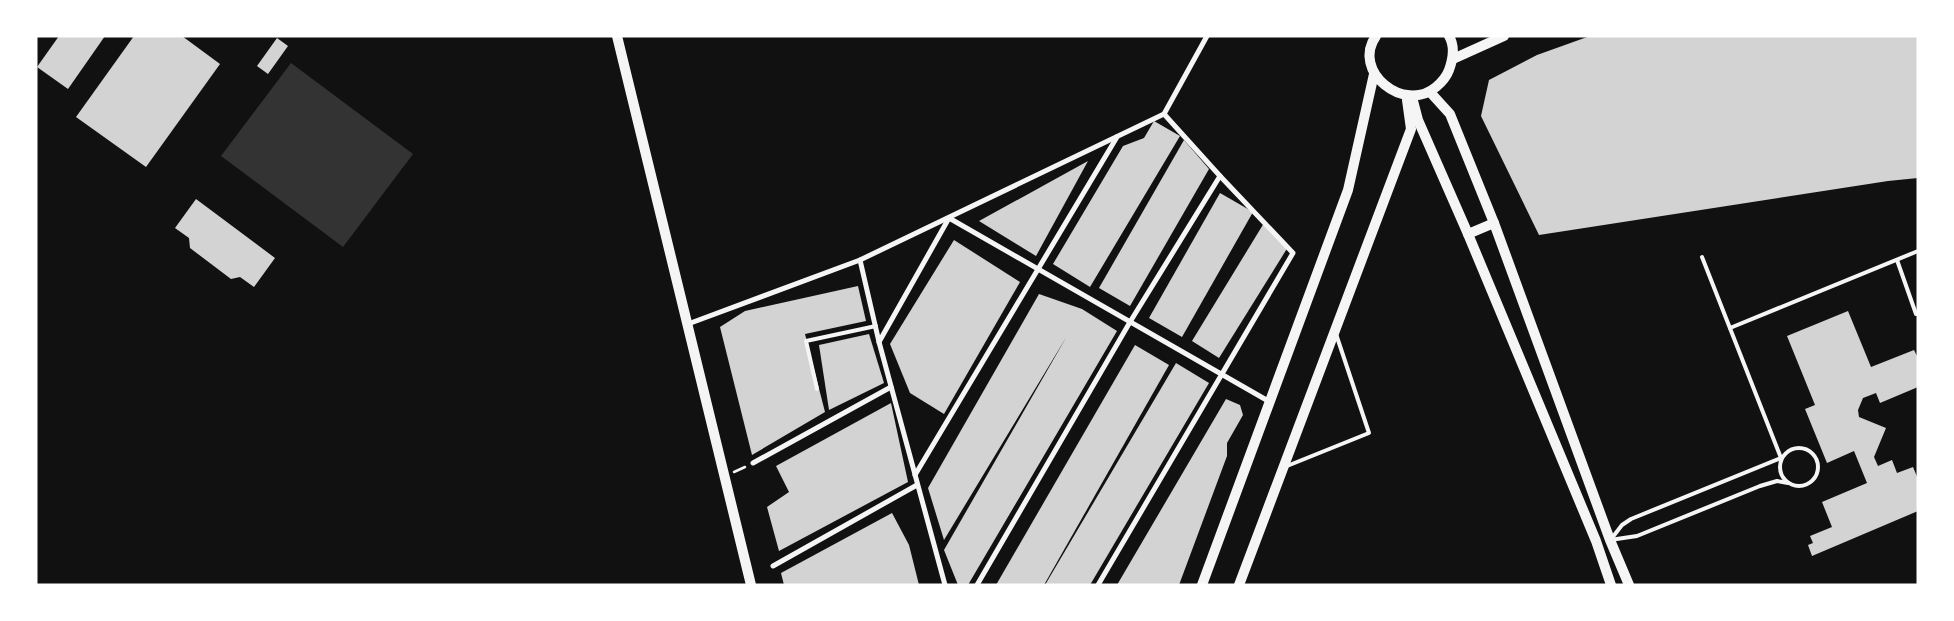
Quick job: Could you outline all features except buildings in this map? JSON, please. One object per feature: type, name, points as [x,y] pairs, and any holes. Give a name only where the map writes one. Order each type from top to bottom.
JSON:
[{"type":"main road","points":[[617,36],[751,585]]},
{"type":"main road","points":[[1374,74],[1388,89],[1409,96],[1430,92],[1446,78],[1454,59],[1449,36]]},
{"type":"main road","points":[[1454,59],[1504,36]]},
{"type":"main road","points":[[1202,585],[1348,190],[1374,74],[1370,58],[1372,38]]},
{"type":"main road","points":[[1430,92],[1450,114],[1494,223],[1610,540],[1629,585]]},
{"type":"main road","points":[[1409,96],[1596,541],[1611,585]]},
{"type":"main road","points":[[1239,585],[1411,129],[1409,96]]},
{"type":"main road","points":[[1468,234],[1494,223]]},
{"type":"main road","points":[[1596,541],[1610,540]]},
{"type":"street","points":[[688,324],[860,260],[1164,114],[1207,36]]},
{"type":"street","points":[[1098,585],[1293,252],[1164,114]]},
{"type":"street","points":[[915,475],[1118,136]]},
{"type":"street","points":[[977,585],[1130,322],[1220,176]]},
{"type":"street","points":[[949,218],[1270,402]]},
{"type":"street","points":[[879,342],[949,218]]},
{"type":"street","points":[[860,260],[879,342],[945,585]]},
{"type":"street","points":[[753,463],[891,387]]},
{"type":"street","points":[[773,566],[917,485]]},
{"type":"lane","points":[[1730,328],[1918,251]]},
{"type":"lane","points":[[1702,257],[1781,458],[1781,473],[1788,483]]},
{"type":"lane","points":[[1897,260],[1916,314]]},
{"type":"lane","points":[[817,389],[806,341],[876,326]]},
{"type":"lane","points":[[1282,467],[1369,434],[1335,329]]},
{"type":"lane","points":[[1801,447],[1812,452],[1818,464],[1816,476],[1807,485],[1800,486],[1777,481],[1760,486],[1636,536],[1610,540],[1622,525],[1630,519],[1781,458],[1789,450],[1801,447]]},
{"type":"path","points":[[725,476],[753,463]]},
{"type":"shaded area","points":[[291,63],[413,154],[343,247],[221,156]]}]
